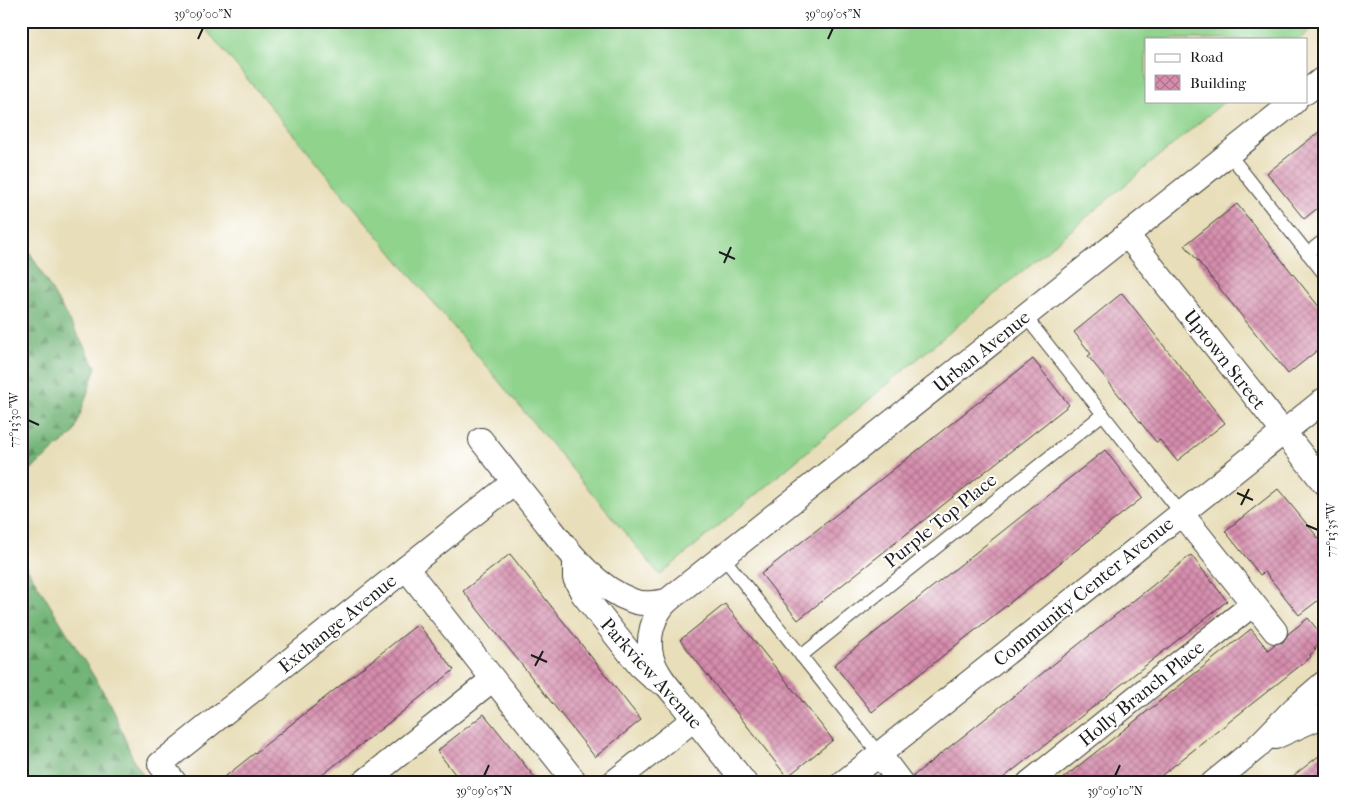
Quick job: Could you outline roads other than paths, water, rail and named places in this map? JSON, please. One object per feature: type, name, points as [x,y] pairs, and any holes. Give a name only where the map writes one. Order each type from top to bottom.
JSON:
[{"type":"street","points":[[1308,90],[1324,78]]},
{"type":"street","name":"Urban Avenue","points":[[667,684],[653,660],[650,639],[660,608],[667,601],[1294,102]]},
{"type":"street","name":"Uptown Street","points":[[1127,235],[1324,483]]},
{"type":"street","name":"Community Center Avenue","points":[[843,783],[1324,400]]},
{"type":"street","points":[[481,440],[575,558],[598,581],[622,597],[635,602],[647,604],[667,601]]},
{"type":"street","name":"Exchange Avenue","points":[[175,783],[160,764],[514,482]]},
{"type":"street","points":[[1181,513],[1275,631]]},
{"type":"street","name":"Parkview Avenue","points":[[575,558],[575,578],[583,594],[640,666],[652,677],[667,684],[745,783]]},
{"type":"street","points":[[406,568],[576,783]]},
{"type":"street","name":"Holly Branch Place","points":[[1029,783],[1253,604]]},
{"type":"street","points":[[363,783],[493,679]]},
{"type":"street","points":[[1213,783],[1256,748],[1295,708],[1324,683]]},
{"type":"street","points":[[1256,748],[1288,730],[1324,715]]},
{"type":"street","points":[[614,783],[694,719]]},
{"type":"street","points":[[879,754],[901,783]]},
{"type":"lane","points":[[1229,154],[1324,274]]},
{"type":"lane","points":[[1307,253],[1324,240]]},
{"type":"lane","points":[[1025,316],[1181,513]]},
{"type":"lane","name":"Purple Top Place","points":[[801,656],[1103,414]]},
{"type":"lane","points":[[723,557],[879,754]]}]
